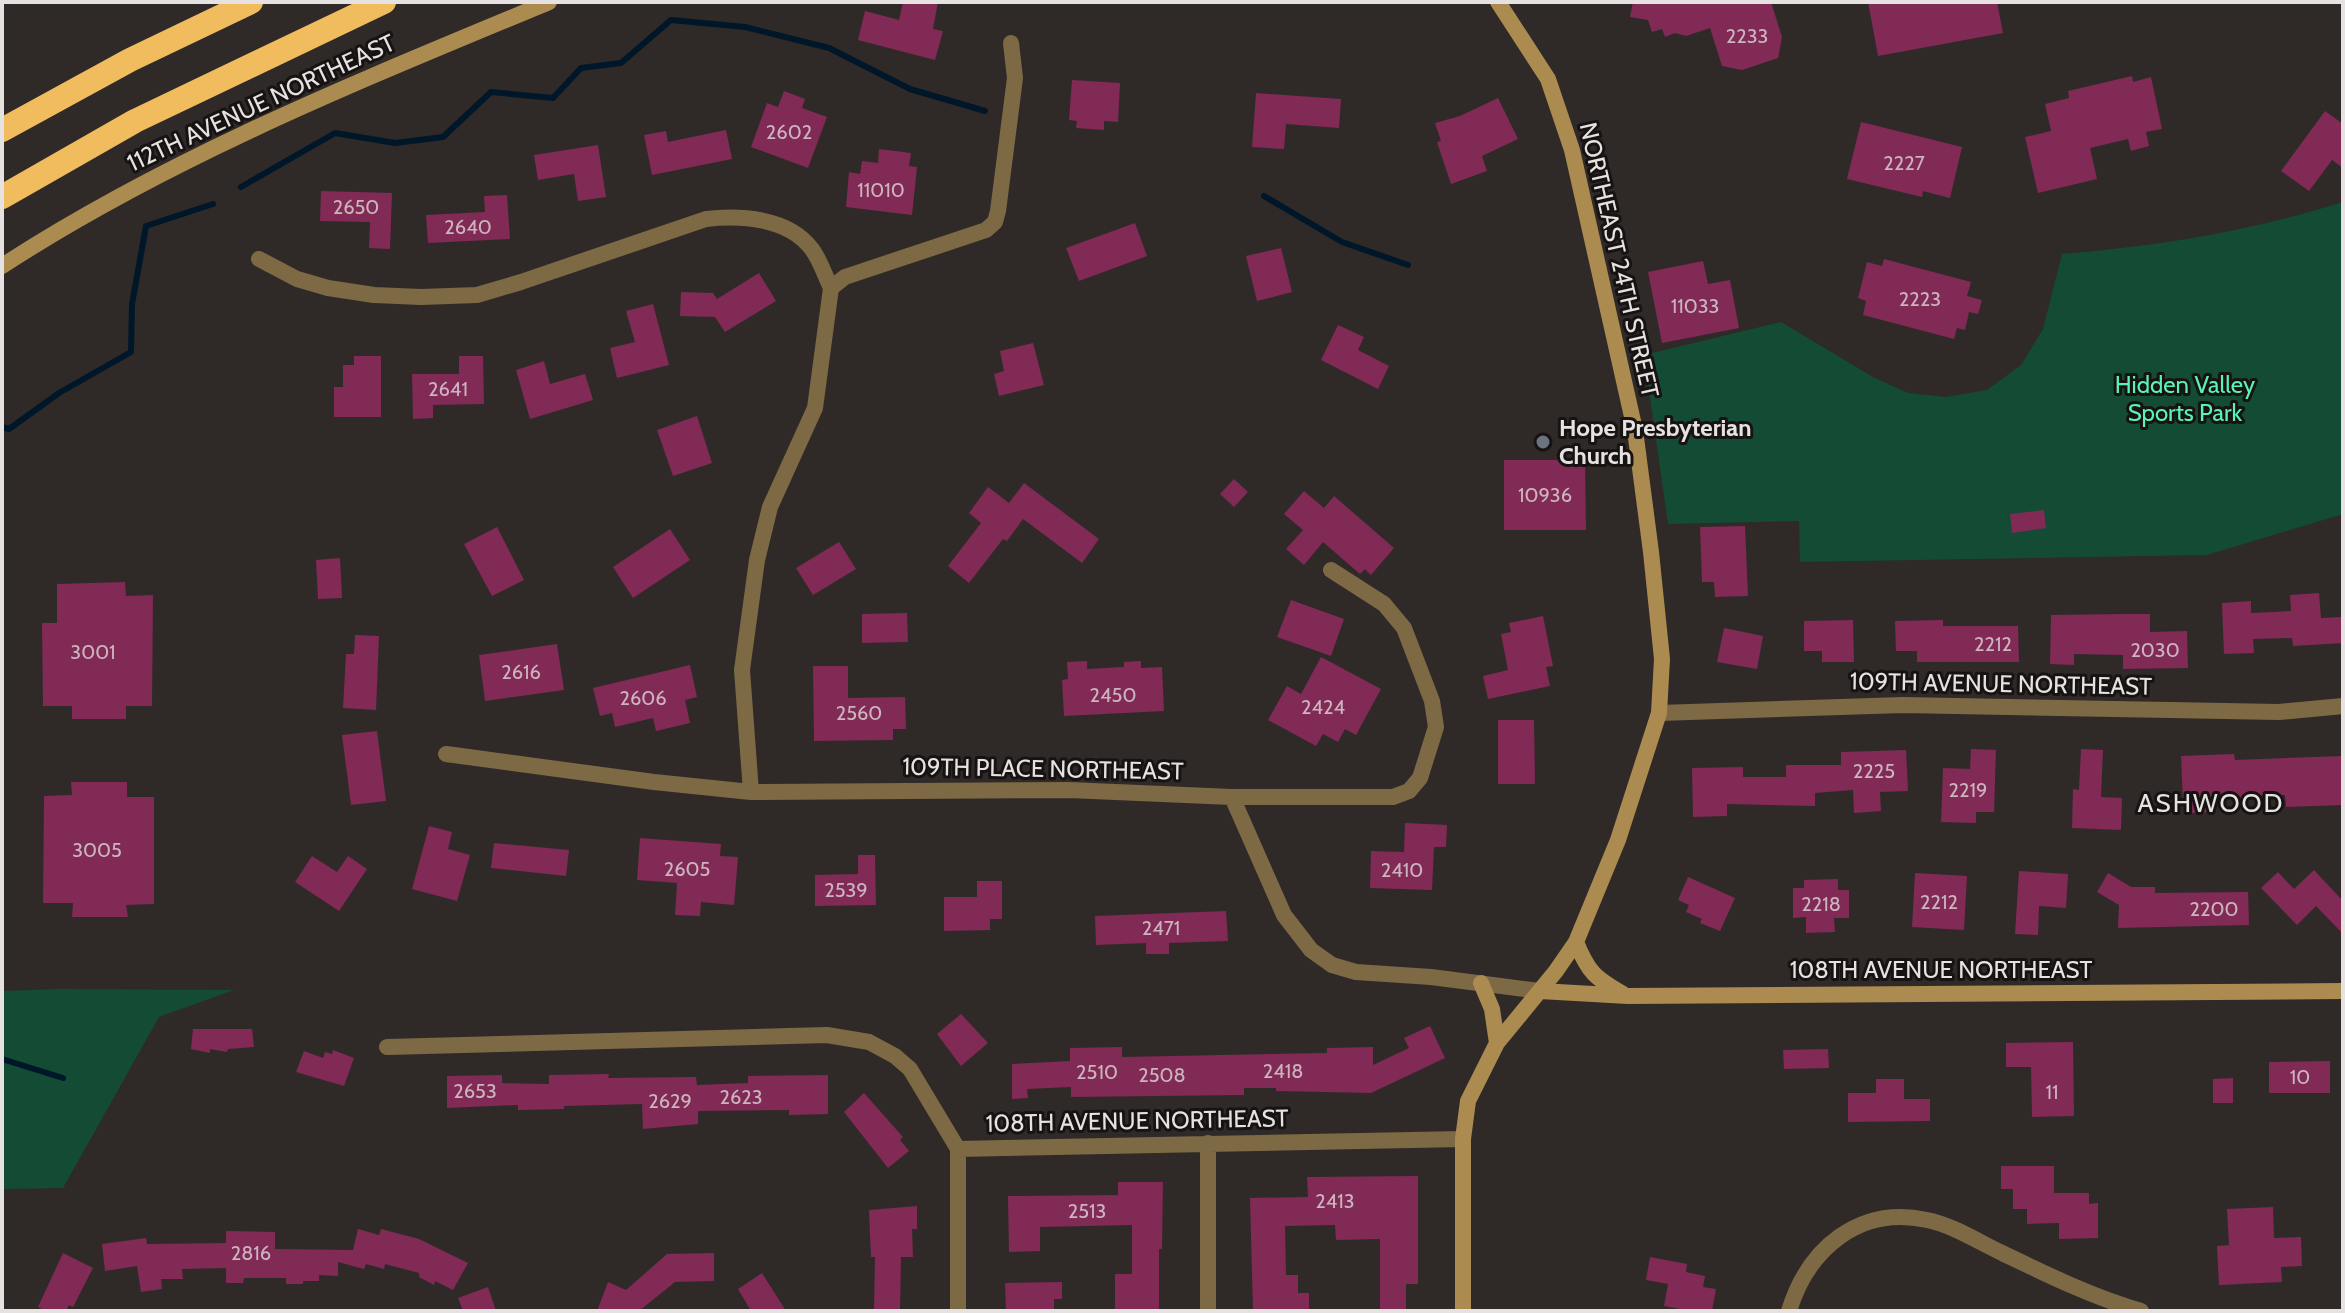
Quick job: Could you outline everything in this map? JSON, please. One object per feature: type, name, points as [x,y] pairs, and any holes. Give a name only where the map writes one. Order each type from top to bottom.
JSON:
[{"type":"highway","points":[[2,130],[122,64],[251,2]]},
{"type":"highway","points":[[2,197],[135,121],[384,2]]},
{"type":"highway","points":[[351,17],[395,2]]},
{"type":"main road","name":"112TH AVENUE NORTHEAST","points":[[2,266],[69,224],[220,144],[549,2]]},
{"type":"main road","name":"NORTHEAST 24TH STREET","points":[[1463,1311],[1463,1139],[1468,1101],[1497,1043],[1576,942],[1618,840],[1659,713],[1662,659],[1637,444],[1572,150],[1548,79],[1498,2]]},
{"type":"main road","points":[[1576,942],[1592,974],[1628,996]]},
{"type":"main road","points":[[1481,983],[1492,1009],[1497,1043]]},
{"type":"main road","name":"108TH AVENUE NORTHEAST","points":[[1540,991],[1628,996],[2343,991]]},
{"type":"street","points":[[831,288],[845,277],[986,230],[995,222],[1015,78],[1011,43]]},
{"type":"street","points":[[259,259],[297,279],[328,288],[374,295],[421,297],[477,295],[706,219],[733,216],[789,229],[811,249],[831,288],[815,408],[770,507],[757,560],[742,670],[751,792]]},
{"type":"street","points":[[1331,570],[1384,604],[1404,628],[1432,701],[1436,727],[1420,778],[1409,791],[1393,797],[1232,797],[1284,915],[1311,950],[1332,965],[1356,972],[1540,991]]},
{"type":"street","name":"109TH AVENUE NORTHEAST","points":[[1659,713],[1903,705],[2279,712],[2343,706]]},
{"type":"street","name":"109TH PLACE NORTHEAST","points":[[446,754],[751,792],[1069,790],[1232,797]]},
{"type":"street","name":"108TH AVENUE NORTHEAST","points":[[387,1047],[827,1035],[869,1042],[895,1056],[910,1069],[958,1149],[1463,1139]]},
{"type":"street","points":[[1208,1143],[1208,1311]]},
{"type":"street","points":[[958,1149],[958,1311]]},
{"type":"street","points":[[1789,1311],[1795,1292],[1815,1259],[1839,1234],[1893,1217],[1928,1220],[2059,1281],[2141,1311]]},
{"type":"green space","name":"Hidden Valley Sports Park","points":[[2343,202],[2343,514],[2207,555],[1800,562],[1799,521],[1668,524],[1644,355],[1781,322],[1873,377],[1908,393],[1946,397],[1987,390],[2021,365],[2043,329],[2062,254],[2204,236]]},
{"type":"green space","points":[[234,990],[159,1017],[63,1188],[2,1189],[2,991]]},
{"type":"building","points":[[903,2],[938,2],[933,29],[943,31],[935,60],[858,40],[865,11],[899,20]]},
{"type":"building","points":[[1633,2],[1771,2],[1782,37],[1778,58],[1742,70],[1722,66],[1710,28],[1686,36],[1675,33],[1665,37],[1662,29],[1652,32],[1648,20],[1630,17]]},
{"type":"building","points":[[1868,2],[1997,2],[2003,33],[1878,56]]},
{"type":"building","points":[[2132,76],[2133,82],[2151,77],[2162,129],[2146,132],[2149,146],[2131,151],[2128,139],[2090,148],[2097,179],[2038,193],[2025,137],[2051,131],[2045,104],[2069,98],[2068,91]]},
{"type":"building","points":[[1072,80],[1120,83],[1118,122],[1104,121],[1104,130],[1076,128],[1077,121],[1069,120]]},
{"type":"building","points":[[784,91],[805,99],[802,108],[827,117],[808,168],[751,147],[767,103],[778,107]]},
{"type":"building","points":[[1256,93],[1341,99],[1339,128],[1286,124],[1284,149],[1252,147]]},
{"type":"building","points":[[1498,98],[1518,139],[1482,156],[1487,171],[1451,184],[1437,142],[1441,141],[1435,123],[1460,116]]},
{"type":"building","points":[[2325,111],[2343,124],[2343,168],[2332,160],[2309,191],[2281,171]]},
{"type":"building","points":[[1861,122],[1962,147],[1950,198],[1923,191],[1922,197],[1847,179]]},
{"type":"building","points":[[726,130],[732,159],[652,175],[644,135],[666,131],[668,142]]},
{"type":"building","points":[[598,145],[606,197],[578,201],[574,174],[538,180],[534,155]]},
{"type":"building","points":[[879,149],[911,153],[909,166],[917,167],[912,215],[846,207],[849,172],[860,174],[862,161],[878,163]]},
{"type":"building","points":[[321,191],[392,193],[390,249],[369,248],[370,222],[320,221]]},
{"type":"building","points":[[507,195],[510,239],[428,243],[426,215],[485,212],[484,196]]},
{"type":"building","points":[[1135,223],[1147,256],[1079,281],[1066,248]]},
{"type":"building","points":[[1281,248],[1292,292],[1257,301],[1246,256]]},
{"type":"building","points":[[1884,259],[1971,282],[1967,296],[1982,300],[1978,314],[1969,312],[1965,330],[1957,328],[1954,339],[1863,315],[1866,301],[1858,298],[1867,262],[1882,266]]},
{"type":"building","points":[[1703,261],[1708,284],[1730,280],[1739,328],[1662,343],[1648,272]]},
{"type":"building","points":[[759,273],[776,301],[725,332],[715,317],[680,316],[681,292],[713,293],[717,299]]},
{"type":"building","points":[[653,304],[669,365],[617,378],[610,348],[635,342],[626,311]]},
{"type":"building","points":[[1338,325],[1364,337],[1358,350],[1389,366],[1378,389],[1321,360]]},
{"type":"building","points":[[1033,343],[1044,385],[999,396],[994,374],[1004,371],[1000,351]]},
{"type":"building","points":[[354,356],[381,356],[381,417],[334,417],[334,387],[343,387],[343,365],[354,365]]},
{"type":"building","points":[[459,356],[483,356],[484,404],[433,405],[433,418],[413,419],[412,374],[459,374]]},
{"type":"building","points":[[544,361],[550,384],[585,374],[593,400],[530,419],[516,370]]},
{"type":"building","points":[[697,416],[712,463],[673,476],[657,430]]},
{"type":"building","points":[[1504,460],[1585,460],[1586,530],[1504,530]]},
{"type":"building","points":[[1234,479],[1248,492],[1234,507],[1220,494]]},
{"type":"building","points":[[1024,483],[1099,539],[1082,563],[1023,519],[969,583],[948,566],[981,523],[969,513],[988,487],[1009,503]]},
{"type":"building","points":[[1304,491],[1324,508],[1334,496],[1394,548],[1371,575],[1365,569],[1360,574],[1323,542],[1304,565],[1286,549],[1303,530],[1284,514]]},
{"type":"building","points":[[2044,510],[2046,528],[2012,533],[2010,514]]},
{"type":"building","points":[[1745,526],[1748,596],[1715,597],[1714,582],[1702,582],[1700,527]]},
{"type":"building","points":[[497,527],[524,580],[492,596],[464,544]]},
{"type":"building","points":[[670,529],[690,560],[633,598],[613,567]]},
{"type":"building","points":[[839,542],[856,569],[813,595],[796,568]]},
{"type":"building","points":[[340,558],[342,598],[318,599],[316,560]]},
{"type":"building","points":[[125,582],[126,596],[153,595],[152,706],[126,706],[126,719],[72,719],[72,706],[43,706],[42,623],[57,623],[57,584]]},
{"type":"building","points":[[2319,593],[2321,618],[2341,617],[2343,643],[2293,646],[2292,638],[2253,639],[2254,653],[2224,654],[2222,603],[2251,601],[2251,613],[2291,611],[2290,595]]},
{"type":"building","points":[[1291,600],[1344,619],[1331,656],[1277,637]]},
{"type":"building","points":[[907,613],[908,642],[862,643],[862,614]]},
{"type":"building","points":[[2150,614],[2150,632],[2187,631],[2188,668],[2123,669],[2123,655],[2074,654],[2074,665],[2050,664],[2051,615]]},
{"type":"building","points":[[1543,616],[1553,666],[1546,667],[1550,686],[1488,699],[1483,676],[1508,670],[1501,634],[1511,632],[1509,623]]},
{"type":"building","points":[[1853,620],[1854,662],[1822,662],[1822,651],[1804,651],[1804,621]]},
{"type":"building","points":[[1943,620],[1943,626],[2018,626],[2019,662],[1917,662],[1917,651],[1896,651],[1895,621]]},
{"type":"building","points":[[1724,628],[1763,636],[1757,669],[1717,662]]},
{"type":"building","points":[[355,635],[379,636],[376,710],[343,708],[346,654],[354,654]]},
{"type":"building","points":[[557,644],[564,690],[485,701],[479,655]]},
{"type":"building","points":[[1321,657],[1381,689],[1356,735],[1345,729],[1338,742],[1323,734],[1316,746],[1268,720],[1287,686],[1301,694]]},
{"type":"building","points":[[1087,661],[1087,669],[1124,667],[1124,662],[1141,661],[1141,668],[1162,667],[1164,711],[1064,716],[1062,680],[1068,679],[1067,662]]},
{"type":"building","points":[[690,665],[697,697],[685,700],[690,723],[656,731],[653,718],[615,727],[612,713],[600,716],[593,688]]},
{"type":"building","points":[[813,666],[848,666],[848,698],[905,697],[906,729],[893,729],[893,740],[814,741]]},
{"type":"building","points":[[1498,720],[1534,720],[1535,784],[1498,784]]},
{"type":"building","points":[[377,731],[386,801],[351,805],[342,735]]},
{"type":"building","points":[[1971,749],[1996,750],[1994,812],[1976,812],[1976,823],[1941,822],[1943,768],[1970,769]]},
{"type":"building","points":[[2081,749],[2103,750],[2101,797],[2122,798],[2121,830],[2072,828],[2073,789],[2079,790]]},
{"type":"building","points":[[1906,750],[1908,791],[1880,792],[1881,811],[1854,813],[1853,790],[1815,793],[1815,806],[1727,804],[1727,816],[1693,817],[1692,768],[1743,767],[1743,777],[1786,777],[1786,765],[1841,765],[1841,752]]},
{"type":"building","points":[[2234,754],[2235,760],[2343,756],[2343,805],[2286,807],[2285,795],[2245,796],[2245,799],[2213,800],[2213,812],[2191,813],[2191,800],[2183,800],[2181,756]]},
{"type":"building","points":[[71,782],[127,782],[127,797],[154,797],[154,904],[126,905],[128,917],[72,917],[73,903],[43,903],[44,796],[72,795]]},
{"type":"building","points":[[1405,823],[1447,825],[1446,847],[1434,847],[1432,890],[1370,888],[1371,851],[1404,852]]},
{"type":"building","points":[[429,826],[452,832],[448,849],[470,855],[457,901],[412,889]]},
{"type":"building","points":[[640,838],[721,844],[720,856],[738,857],[734,905],[701,902],[700,916],[675,915],[677,883],[637,880]]},
{"type":"building","points":[[494,843],[569,850],[566,876],[491,868]]},
{"type":"building","points":[[858,855],[875,855],[876,905],[815,906],[815,875],[858,874]]},
{"type":"building","points":[[312,856],[337,872],[348,856],[367,869],[339,911],[295,882]]},
{"type":"building","points":[[2314,870],[2343,901],[2343,934],[2316,906],[2297,925],[2261,888],[2278,872],[2294,889]]},
{"type":"building","points":[[2019,871],[2068,874],[2066,908],[2039,906],[2038,935],[2015,934]]},
{"type":"building","points":[[1915,873],[1967,876],[1964,930],[1912,927]]},
{"type":"building","points":[[2108,873],[2131,887],[2155,887],[2155,893],[2248,892],[2249,925],[2118,928],[2119,905],[2097,892]]},
{"type":"building","points":[[1688,877],[1735,898],[1720,931],[1700,923],[1702,919],[1686,912],[1689,905],[1678,900]]},
{"type":"building","points":[[1838,879],[1838,890],[1849,890],[1849,918],[1834,918],[1835,932],[1806,933],[1806,917],[1793,918],[1793,888],[1804,888],[1804,880]]},
{"type":"building","points":[[977,881],[1002,881],[1002,919],[990,919],[990,930],[944,931],[944,897],[977,897]]},
{"type":"building","points":[[1226,911],[1228,941],[1169,943],[1169,954],[1146,954],[1146,943],[1096,945],[1095,916]]},
{"type":"building","points":[[961,1014],[988,1043],[961,1066],[937,1034]]},
{"type":"building","points":[[1430,1026],[1445,1058],[1371,1093],[1244,1088],[1244,1095],[1071,1097],[1071,1087],[1027,1089],[1028,1098],[1012,1099],[1012,1064],[1070,1061],[1070,1048],[1122,1047],[1122,1057],[1327,1053],[1327,1048],[1373,1047],[1373,1065],[1409,1048],[1404,1038]]},
{"type":"building","points":[[193,1029],[252,1029],[254,1047],[228,1049],[227,1052],[210,1049],[210,1053],[191,1049]]},
{"type":"building","points":[[2073,1042],[2074,1116],[2032,1117],[2031,1067],[2006,1067],[2006,1043]]},
{"type":"building","points":[[1828,1049],[1829,1068],[1784,1069],[1783,1050]]},
{"type":"building","points":[[333,1050],[354,1058],[344,1086],[296,1072],[304,1051],[323,1058],[325,1052],[332,1054]]},
{"type":"building","points":[[2330,1061],[2330,1093],[2269,1093],[2269,1062]]},
{"type":"building","points":[[609,1074],[608,1078],[696,1077],[697,1085],[748,1083],[748,1076],[828,1075],[828,1114],[789,1115],[789,1110],[698,1111],[698,1124],[643,1129],[642,1104],[518,1110],[518,1105],[447,1108],[447,1076],[502,1075],[502,1083],[549,1084],[549,1075]]},
{"type":"building","points":[[2233,1078],[2233,1103],[2213,1103],[2213,1079]]},
{"type":"building","points":[[1876,1079],[1904,1079],[1904,1099],[1930,1099],[1930,1121],[1848,1122],[1848,1093],[1876,1093]]},
{"type":"building","points":[[864,1093],[903,1137],[900,1140],[909,1151],[888,1168],[844,1112]]},
{"type":"building","points":[[2001,1166],[2054,1166],[2054,1193],[2089,1193],[2089,1204],[2098,1203],[2098,1238],[2059,1239],[2059,1223],[2027,1224],[2027,1209],[2013,1209],[2013,1189],[2001,1189]]},
{"type":"building","points":[[1418,1176],[1418,1284],[1406,1284],[1406,1311],[1380,1311],[1380,1239],[1336,1240],[1335,1225],[1285,1226],[1286,1275],[1298,1275],[1298,1293],[1309,1293],[1309,1311],[1253,1311],[1250,1198],[1308,1197],[1307,1177]]},
{"type":"building","points":[[1118,1182],[1163,1182],[1159,1311],[1115,1311],[1115,1274],[1132,1274],[1132,1225],[1040,1227],[1040,1251],[1009,1252],[1008,1196],[1118,1195]]},
{"type":"building","points":[[917,1206],[917,1229],[912,1229],[913,1257],[901,1257],[900,1311],[874,1311],[875,1257],[871,1257],[869,1210]]},
{"type":"building","points":[[2273,1207],[2274,1238],[2301,1237],[2302,1266],[2281,1267],[2282,1282],[2219,1285],[2217,1246],[2229,1245],[2227,1209]]},
{"type":"building","points":[[358,1229],[379,1235],[381,1229],[419,1239],[468,1263],[453,1290],[435,1281],[434,1285],[419,1277],[419,1273],[385,1264],[384,1269],[366,1264],[364,1269],[338,1262],[338,1276],[319,1275],[319,1281],[303,1281],[303,1284],[286,1284],[286,1278],[244,1278],[243,1283],[226,1283],[226,1268],[182,1269],[183,1279],[161,1279],[162,1289],[141,1292],[137,1266],[105,1271],[102,1244],[146,1238],[147,1244],[226,1243],[226,1231],[275,1232],[275,1249],[353,1250]]},
{"type":"building","points":[[63,1253],[93,1268],[73,1307],[69,1305],[66,1311],[46,1311],[38,1307]]},
{"type":"building","points":[[714,1253],[714,1281],[675,1282],[639,1311],[597,1311],[608,1282],[626,1290],[667,1254]]},
{"type":"building","points":[[1650,1257],[1687,1264],[1686,1272],[1705,1276],[1703,1287],[1716,1289],[1712,1311],[1664,1306],[1668,1284],[1646,1280]]},
{"type":"building","points":[[762,1273],[786,1311],[751,1311],[738,1289]]},
{"type":"building","points":[[1062,1282],[1062,1299],[1054,1299],[1054,1311],[1006,1311],[1005,1283]]},
{"type":"building","points":[[488,1287],[496,1311],[463,1311],[458,1298]]},
{"type":"waterway","points":[[241,187],[335,133],[395,143],[443,137],[491,92],[553,98],[581,68],[621,63],[671,20],[745,27],[829,48],[910,89],[985,111]]},
{"type":"waterway","points":[[1264,196],[1342,242],[1408,265]]},
{"type":"waterway","points":[[2,427],[9,429],[59,393],[131,352],[132,304],[146,226],[213,204]]},
{"type":"waterway","points":[[2,1059],[63,1078]]},
{"type":"place","name":"Hope Presbyterian Church","points":[[1543,442]]},
{"type":"district","name":"ASHWOOD","points":[[2211,803]]}]
